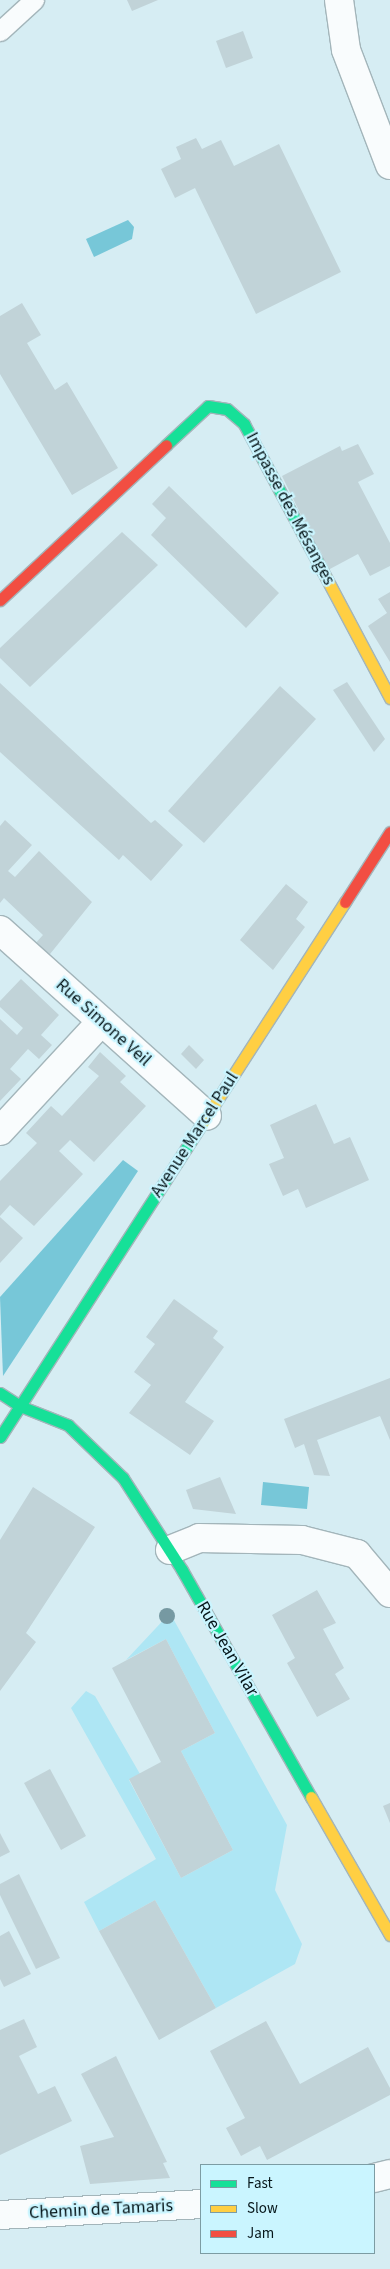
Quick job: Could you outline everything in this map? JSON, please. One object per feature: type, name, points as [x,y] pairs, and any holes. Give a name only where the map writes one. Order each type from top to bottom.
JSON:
[{"type":"street","points":[[338,0],[346,50],[390,165]]},
{"type":"street","name":"Impasse des Mésanges","points":[[0,600],[208,406],[226,410],[244,424],[390,698]]},
{"type":"street","name":"Avenue Marcel Paul","points":[[0,1437],[390,832]]},
{"type":"street","name":"Rue Simone Veil","points":[[0,930],[207,1116]]},
{"type":"street","points":[[0,1131],[101,1022]]},
{"type":"street","points":[[0,1393],[20,1406]]},
{"type":"street","name":"Rue Jean Vilar","points":[[20,1406],[75,1432],[123,1478],[170,1550],[390,1936]]},
{"type":"street","points":[[170,1550],[199,1538],[302,1540],[357,1554],[390,1593]]},
{"type":"street","points":[[375,2178],[390,2174]]},
{"type":"street","name":"Chemin de Tamaris","points":[[0,2215],[200,2204]]},
{"type":"lane","points":[[0,31],[34,0]]},
{"type":"shaded area","points":[[128,220],[134,227],[132,239],[94,257],[86,239]]},
{"type":"shaded area","points":[[123,1160],[138,1171],[3,1376],[0,1297]]},
{"type":"shaded area","points":[[263,1482],[309,1487],[307,1509],[261,1505]]},
{"type":"shaded area","points":[[170,1613],[287,1825],[275,1890],[302,1944],[295,1964],[216,2008],[155,1900],[99,1931],[84,1902],[156,1859],[71,1708],[86,1691],[95,1696],[140,1774],[129,1780],[181,1878],[233,1850],[181,1751],[215,1733],[166,1639],[126,1660]]},
{"type":"building","points":[[127,0],[158,0],[132,11]]},
{"type":"building","points":[[243,31],[253,58],[226,68],[216,41]]},
{"type":"building","points":[[196,138],[202,149],[221,140],[234,166],[279,144],[341,272],[256,314],[195,188],[175,198],[161,169],[181,159],[176,147]]},
{"type":"building","points":[[22,303],[41,335],[27,343],[55,390],[67,382],[118,468],[72,495],[0,374],[0,316]]},
{"type":"building","points":[[358,444],[374,474],[358,482],[390,543],[390,566],[370,576],[358,554],[328,570],[282,476],[340,446],[342,451]]},
{"type":"building","points":[[169,486],[279,593],[246,628],[151,535],[166,518],[152,504]]},
{"type":"building","points":[[122,532],[158,565],[30,687],[0,658],[0,648]]},
{"type":"building","points":[[390,592],[390,662],[368,626],[387,613],[378,599]]},
{"type":"building","points":[[347,682],[385,739],[374,752],[333,690]]},
{"type":"building","points":[[0,683],[151,823],[155,820],[183,845],[151,881],[123,855],[119,860],[0,752]]},
{"type":"building","points":[[280,686],[316,719],[204,843],[168,811]]},
{"type":"building","points":[[5,820],[32,845],[8,871],[15,877],[39,851],[92,902],[46,959],[33,946],[43,935],[4,898],[0,903],[0,826]]},
{"type":"building","points":[[286,884],[308,902],[296,919],[305,927],[273,970],[240,940]]},
{"type":"building","points":[[21,979],[59,1015],[41,1035],[52,1045],[39,1059],[28,1049],[10,1069],[21,1079],[0,1101],[0,1019],[17,1035],[23,1028],[0,1007],[0,1001]]},
{"type":"building","points":[[189,1045],[204,1060],[196,1069],[181,1054]]},
{"type":"building","points":[[100,1052],[126,1076],[120,1082],[146,1106],[94,1162],[70,1140],[59,1151],[83,1174],[34,1226],[10,1205],[0,1216],[0,1181],[37,1143],[26,1133],[51,1106],[62,1116],[99,1076],[88,1067]]},
{"type":"building","points":[[316,1104],[334,1144],[350,1137],[369,1180],[306,1208],[298,1189],[283,1196],[269,1164],[284,1158],[270,1125]]},
{"type":"building","points":[[0,1217],[23,1238],[0,1263]]},
{"type":"building","points":[[174,1299],[218,1331],[213,1338],[224,1347],[185,1402],[214,1421],[190,1455],[129,1413],[151,1385],[134,1372],[155,1344],[146,1337]]},
{"type":"building","points":[[390,1378],[390,1440],[380,1416],[317,1440],[330,1476],[314,1475],[304,1444],[295,1448],[284,1419]]},
{"type":"building","points":[[220,1477],[236,1514],[193,1509],[186,1490]]},
{"type":"building","points":[[33,1487],[95,1527],[26,1633],[36,1642],[0,1691],[0,1540]]},
{"type":"building","points":[[317,1590],[336,1623],[323,1629],[344,1668],[335,1674],[350,1699],[317,1717],[287,1663],[295,1658],[272,1615]]},
{"type":"building","points":[[166,1639],[215,1733],[181,1751],[233,1850],[181,1878],[129,1779],[161,1762],[112,1668]]},
{"type":"building","points":[[50,1769],[86,1836],[61,1850],[24,1783]]},
{"type":"building","points":[[390,1803],[390,1823],[383,1806]]},
{"type":"building","points":[[0,1833],[10,1852],[0,1857]]},
{"type":"building","points":[[19,1874],[60,1958],[36,1969],[0,1895],[0,1884]]},
{"type":"building","points":[[155,1900],[216,2008],[159,2040],[99,1931]]},
{"type":"building","points":[[9,1931],[31,1974],[4,1987],[0,1979],[0,1936]]},
{"type":"building","points":[[24,2019],[37,2047],[19,2056],[38,2094],[55,2086],[72,2121],[0,2155],[0,2030]]},
{"type":"building","points":[[266,2021],[300,2084],[368,2047],[390,2088],[390,2095],[267,2160],[260,2146],[241,2156],[226,2128],[245,2118],[210,2051]]},
{"type":"building","points":[[116,2056],[167,2162],[163,2163],[170,2178],[90,2184],[80,2146],[114,2137],[81,2074]]},
{"type":"traffic: fast","points":[[166,445],[208,406],[227,409],[244,424],[322,570]]},
{"type":"traffic: fast","points":[[0,1437],[203,1122]]},
{"type":"traffic: fast","points":[[0,1393],[20,1406],[68,1425],[123,1478],[182,1570],[311,1797]]},
{"type":"traffic: slow","points":[[322,570],[390,698]]},
{"type":"traffic: slow","points":[[203,1122],[345,902]]},
{"type":"traffic: slow","points":[[311,1797],[390,1935]]},
{"type":"traffic: jam","points":[[0,600],[166,445]]},
{"type":"traffic: jam","points":[[345,902],[390,832]]}]
